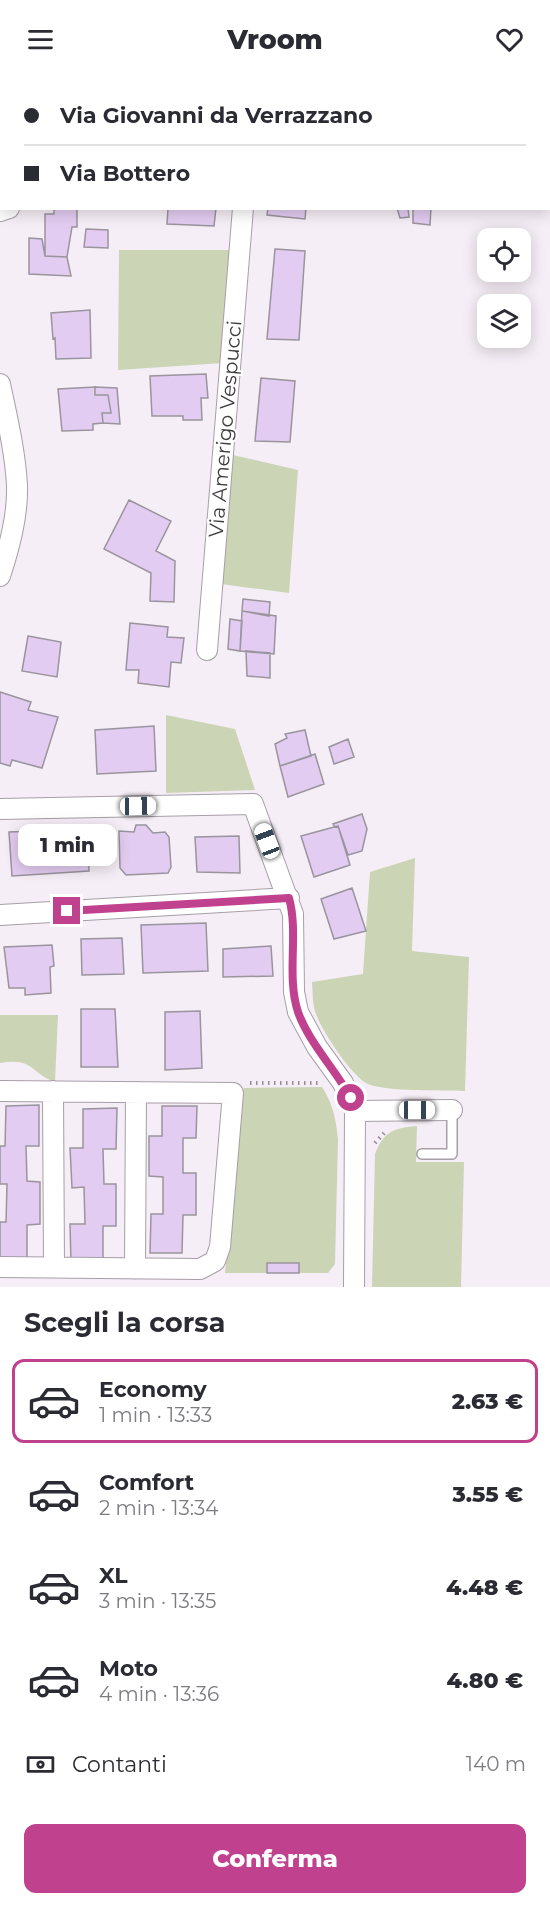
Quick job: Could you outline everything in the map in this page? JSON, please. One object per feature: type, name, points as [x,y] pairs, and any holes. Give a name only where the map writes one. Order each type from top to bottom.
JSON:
[{"type":"street","name":"Via Amerigo Vespucci","points":[[207,650],[243,210]]},
{"type":"street","points":[[0,384],[5,428],[17,486],[14,520],[0,576]]},
{"type":"street","points":[[0,808],[252,804],[289,898],[293,914],[294,992],[298,1012],[317,1047],[343,1083],[355,1111],[354,1287]]},
{"type":"street","points":[[0,915],[289,898]]},
{"type":"street","points":[[0,1091],[232,1094],[220,1247],[215,1262],[200,1269],[0,1267]]},
{"type":"street","points":[[53,1091],[54,1268]]},
{"type":"street","points":[[135,1269],[136,1092]]},
{"type":"street","points":[[355,1111],[452,1110]]},
{"type":"lane","points":[[422,1154],[452,1154],[452,1110]]},
{"type":"path","points":[[232,1094],[237,1086],[243,1083],[343,1083]]},
{"type":"path","points":[[373,1147],[385,1132],[393,1127]]},
{"type":"green space","points":[[119,250],[232,250],[223,363],[118,370]]},
{"type":"green space","points":[[233,455],[298,470],[289,593],[221,584]]},
{"type":"green space","points":[[166,715],[235,729],[255,790],[166,793]]},
{"type":"green space","points":[[415,858],[412,951],[469,957],[465,1091],[401,1089],[368,1084],[361,1080],[338,1053],[319,1022],[314,1007],[312,982],[363,974],[370,872]]},
{"type":"green space","points":[[0,1015],[58,1015],[55,1082],[26,1064],[0,1063]]},
{"type":"green space","points":[[322,1087],[333,1112],[338,1139],[335,1264],[328,1273],[298,1273],[299,1263],[268,1263],[267,1273],[225,1273],[244,1088]]},
{"type":"green space","points":[[417,1126],[416,1162],[464,1162],[461,1287],[372,1287],[375,1154],[382,1140],[391,1132]]},
{"type":"building","points":[[54,210],[77,210],[77,227],[72,227],[67,257],[45,256],[45,214],[54,214]]},
{"type":"building","points":[[168,210],[216,210],[214,226],[167,224]]},
{"type":"building","points":[[268,210],[306,210],[305,219],[267,215]]},
{"type":"building","points":[[398,210],[408,210],[409,217],[400,218]]},
{"type":"building","points":[[413,210],[431,210],[430,225],[413,223]]},
{"type":"building","points":[[86,229],[108,230],[108,248],[84,247]]},
{"type":"building","points":[[29,238],[42,239],[45,256],[67,257],[71,276],[29,274]]},
{"type":"building","points":[[275,249],[305,251],[299,340],[267,339]]},
{"type":"building","points":[[90,310],[91,358],[56,359],[51,313]]},
{"type":"building","points":[[206,374],[208,398],[201,398],[202,420],[183,420],[183,416],[152,416],[150,376]]},
{"type":"building","points":[[261,378],[295,381],[290,442],[255,441]]},
{"type":"building","points":[[95,387],[95,395],[108,395],[111,413],[102,413],[103,423],[93,424],[93,430],[62,431],[58,389]]},
{"type":"building","points":[[95,387],[117,388],[120,424],[103,423],[102,413],[111,413],[108,395],[95,395]]},
{"type":"building","points":[[129,500],[171,521],[156,551],[175,561],[174,602],[150,601],[151,573],[104,549]]},
{"type":"building","points":[[243,599],[270,602],[269,616],[242,611]]},
{"type":"building","points":[[242,611],[276,616],[274,654],[240,651]]},
{"type":"building","points":[[230,619],[242,621],[240,651],[228,649]]},
{"type":"building","points":[[130,623],[168,627],[167,637],[184,638],[181,663],[171,662],[169,687],[138,683],[139,670],[126,670]]},
{"type":"building","points":[[28,636],[61,642],[57,677],[22,671]]},
{"type":"building","points":[[246,651],[270,653],[270,678],[247,676]]},
{"type":"building","points":[[0,692],[31,702],[28,710],[58,717],[42,768],[12,760],[10,766],[0,763]]},
{"type":"building","points":[[154,726],[156,771],[97,774],[95,730]]},
{"type":"building","points":[[305,730],[311,756],[280,766],[275,744],[287,738],[285,734]]},
{"type":"building","points":[[348,739],[354,757],[334,764],[329,747]]},
{"type":"building","points":[[315,754],[324,784],[288,797],[280,766]]},
{"type":"building","points":[[362,814],[367,829],[362,851],[348,855],[338,826],[335,827],[333,824]]},
{"type":"building","points":[[136,825],[146,825],[153,833],[165,832],[169,837],[171,867],[168,873],[126,875],[120,868],[119,831],[134,832]]},
{"type":"building","points":[[338,826],[350,865],[314,877],[301,836]]},
{"type":"building","points":[[87,829],[89,871],[12,876],[9,832]]},
{"type":"building","points":[[239,836],[240,873],[197,872],[195,837]]},
{"type":"building","points":[[352,888],[366,931],[334,939],[321,899]]},
{"type":"building","points":[[206,923],[208,971],[143,973],[141,925]]},
{"type":"building","points":[[122,938],[124,974],[82,975],[81,939]]},
{"type":"building","points":[[52,945],[54,966],[50,967],[51,993],[25,995],[25,988],[9,988],[4,947]]},
{"type":"building","points":[[271,946],[273,976],[223,977],[223,949]]},
{"type":"building","points":[[81,1009],[115,1009],[118,1067],[81,1067]]},
{"type":"building","points":[[200,1011],[202,1068],[165,1070],[165,1012]]},
{"type":"building","points":[[39,1105],[39,1146],[26,1146],[27,1181],[40,1182],[40,1224],[27,1225],[27,1262],[0,1261],[0,1222],[6,1222],[7,1184],[0,1184],[0,1146],[5,1146],[6,1106]]},
{"type":"building","points":[[162,1106],[197,1106],[196,1138],[183,1138],[183,1173],[196,1173],[196,1215],[183,1215],[182,1253],[150,1253],[151,1214],[163,1214],[163,1177],[149,1176],[149,1136],[162,1136]]},
{"type":"building","points":[[117,1108],[116,1149],[103,1149],[104,1184],[116,1184],[116,1226],[103,1226],[103,1265],[71,1263],[70,1224],[85,1224],[84,1187],[72,1188],[70,1148],[83,1148],[83,1109]]},
{"type":"building","points":[[267,1263],[299,1263],[299,1273],[267,1273]]},
{"type":"route","points":[[67,911],[289,898],[293,914],[294,992],[298,1012],[317,1047],[351,1098]]}]
